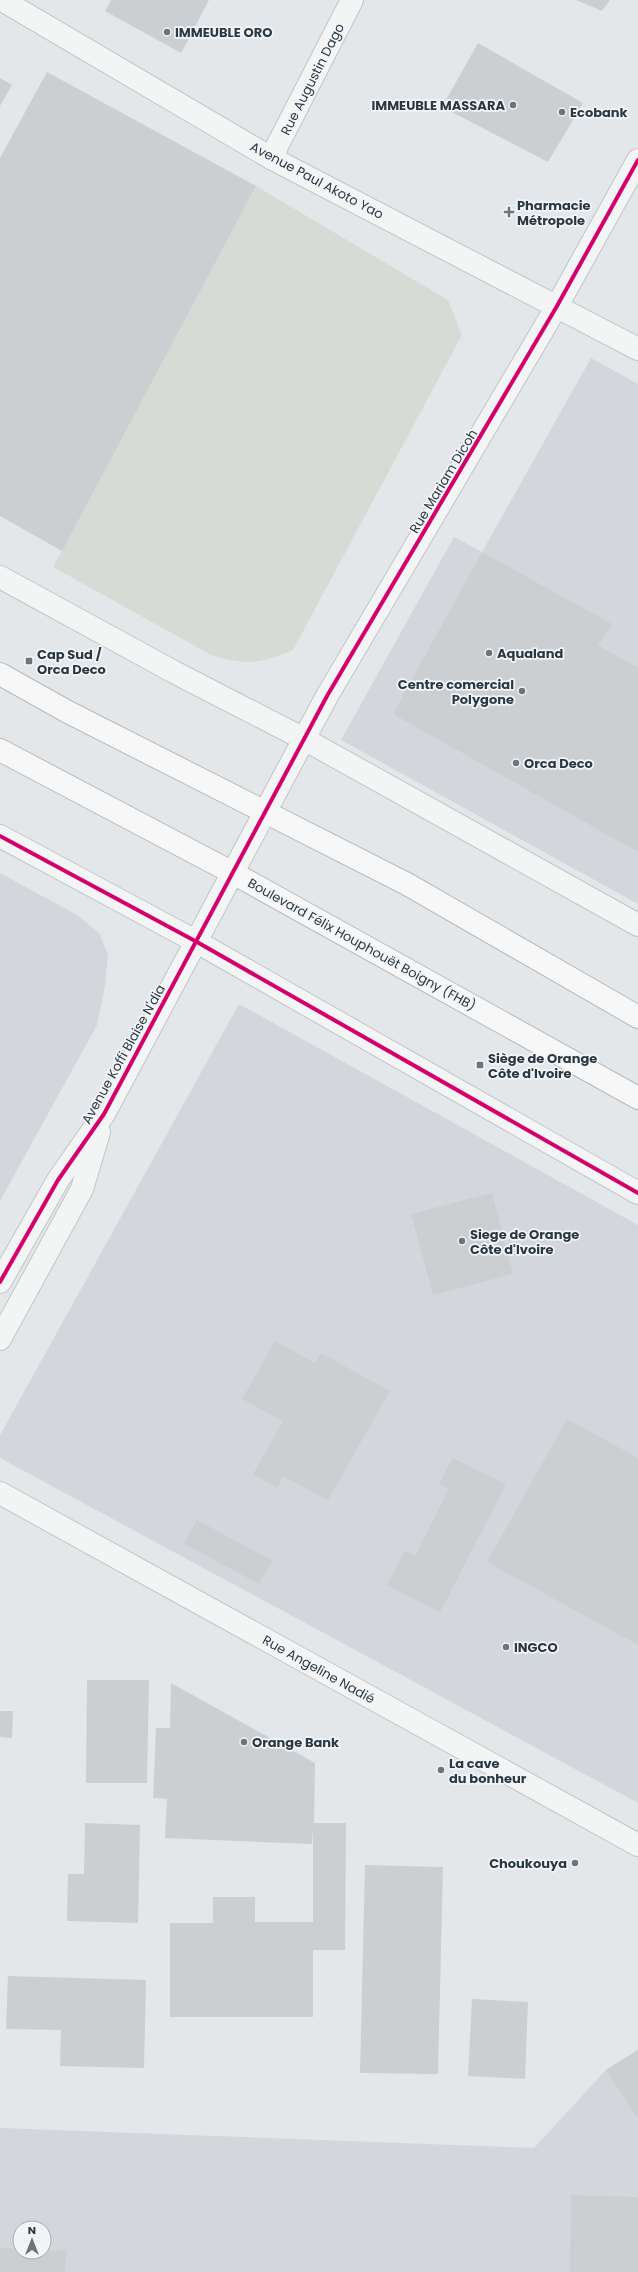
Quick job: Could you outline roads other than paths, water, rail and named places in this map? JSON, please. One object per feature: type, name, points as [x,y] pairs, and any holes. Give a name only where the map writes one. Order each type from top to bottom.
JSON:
[{"type":"highway","points":[[0,674],[68,712],[414,888],[638,1018]]},
{"type":"highway","name":"Boulevard Félix Houphouët Boigny (FHB)","points":[[0,750],[233,873],[638,1098]]},
{"type":"street","name":"Avenue Paul Akoto Yao","points":[[2,0],[271,158],[638,349]]},
{"type":"street","name":"Rue Augustin Dago","points":[[271,158],[352,0]]},
{"type":"street","name":"Rue Mariam Dicoh","points":[[233,873],[304,739],[557,306],[638,160]]},
{"type":"street","points":[[0,577],[174,672],[304,739],[638,925]]},
{"type":"street","points":[[0,836],[197,942],[638,1193]]},
{"type":"street","name":"Avenue Koffi Blaise N'dia","points":[[0,1282],[58,1180],[104,1114],[233,873]]},
{"type":"street","name":"Avenue Koffi Blaise N'dia","points":[[0,1339],[82,1189],[104,1114]]},
{"type":"street","name":"Rue Angeline Nadié","points":[[0,1493],[638,1845]]},
{"type":"place","name":"IMMEUBLE ORO","points":[[167,32]]},
{"type":"place","name":"IMMEUBLE MASSARA","points":[[513,105]]},
{"type":"place","name":"Ecobank","points":[[562,112]]},
{"type":"place","name":"Pharmacie Métropole","points":[[509,212]]},
{"type":"place","name":"Aqualand","points":[[489,653]]},
{"type":"place","name":"Cap Sud / Orca Deco","points":[[29,661]]},
{"type":"place","name":"Centre comercial Polygone","points":[[522,691]]},
{"type":"place","name":"Orca Deco","points":[[516,763]]},
{"type":"place","name":"Siège de Orange Côte d'Ivoire","points":[[480,1065]]},
{"type":"place","name":"Siege de Orange Côte d'Ivoire","points":[[462,1241]]},
{"type":"place","name":"INGCO","points":[[506,1647]]},
{"type":"place","name":"Orange Bank","points":[[244,1742]]},
{"type":"place","name":"La cave du bonheur","points":[[441,1770]]},
{"type":"place","name":"Choukouya","points":[[575,1863]]}]
